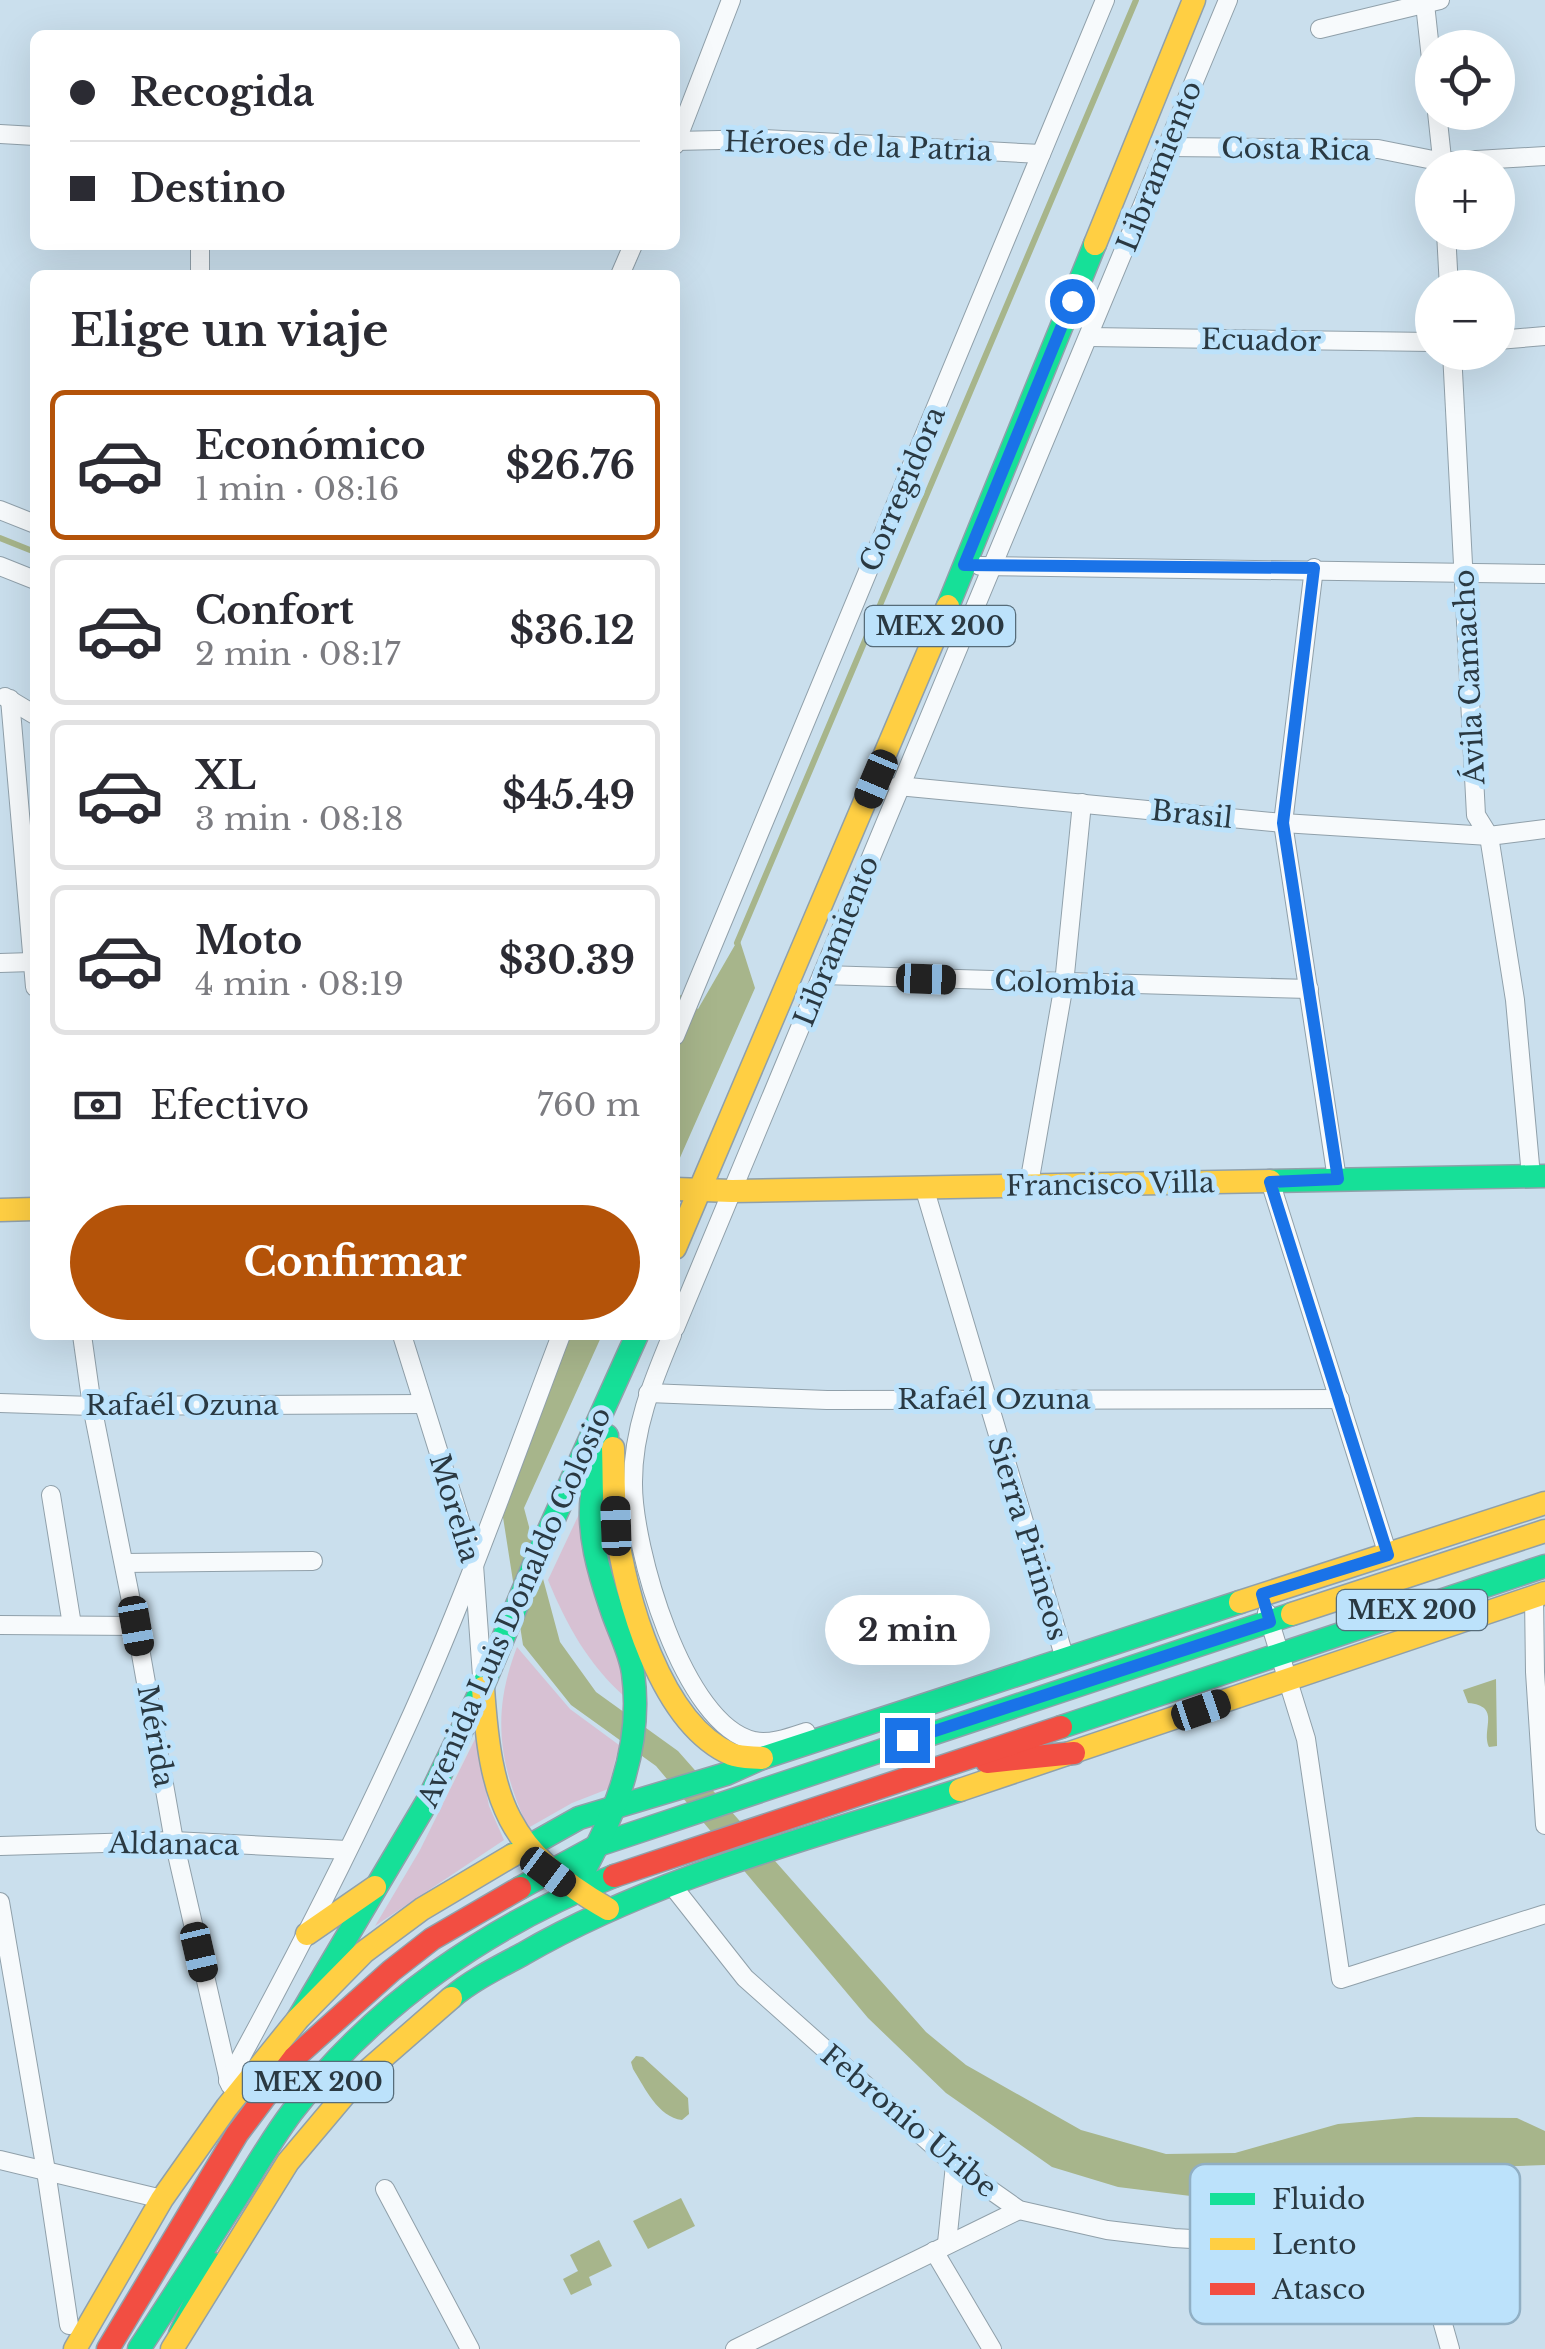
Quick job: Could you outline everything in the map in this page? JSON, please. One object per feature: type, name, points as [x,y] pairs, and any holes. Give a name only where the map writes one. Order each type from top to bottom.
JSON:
[{"type":"main road","name":"MEX 200","points":[[680,1216],[684,1190],[846,850],[1194,0]]},
{"type":"main road","name":"Francisco Villa","points":[[684,1190],[1538,1176]]},
{"type":"main road","points":[[0,1210],[30,1209]]},
{"type":"main road","name":"Avenida Luis Donaldo Colosio","points":[[619,1796],[634,1725],[633,1671],[605,1585],[591,1500],[634,1341]]},
{"type":"main road","name":"Avenida Luis Donaldo Colosio","points":[[298,2019],[428,1800],[483,1686],[634,1341]]},
{"type":"main road","points":[[612,1421],[616,1526],[654,1659],[679,1709],[712,1742],[732,1754],[762,1758]]},
{"type":"main road","points":[[75,2349],[232,2088],[256,2069],[298,2019],[364,1952],[422,1909],[524,1846],[619,1796],[656,1796],[726,1774],[762,1758],[1545,1503]]},
{"type":"main road","name":"MEX 200","points":[[108,2349],[237,2134],[294,2058],[390,1970],[432,1939],[548,1872],[601,1844],[678,1816],[1545,1531]]},
{"type":"main road","name":"MEX 200","points":[[140,2349],[305,2096],[412,1989],[447,1961],[573,1891],[929,1768],[1545,1566]]},
{"type":"main road","points":[[176,2342],[288,2162],[357,2080],[460,1990],[552,1936],[672,1884],[1540,1595]]},
{"type":"main road","points":[[483,1686],[487,1752],[508,1821],[548,1872],[573,1891],[608,1909]]},
{"type":"main road","points":[[929,1768],[1074,1753]]},
{"type":"main road","points":[[573,1891],[601,1844],[619,1796]]},
{"type":"main road","points":[[307,1934],[380,1884]]},
{"type":"main road","points":[[256,2069],[294,2058],[298,2019]]},
{"type":"main road","points":[[176,2342],[259,2162]]},
{"type":"street","points":[[680,133],[731,0]]},
{"type":"street","name":"Corregidora","points":[[680,1024],[1105,0]]},
{"type":"street","name":"Libramiento","points":[[680,1318],[1228,0]]},
{"type":"street","points":[[1320,28],[1432,2],[1432,30]]},
{"type":"street","points":[[1182,31],[1211,40]]},
{"type":"street","points":[[0,134],[30,136]]},
{"type":"street","name":"Héroes de la Patria","points":[[680,143],[764,139],[1041,154]]},
{"type":"street","name":"Costa Rica","points":[[1166,147],[1378,149],[1415,158]]},
{"type":"street","name":"Costa Rica","points":[[1515,158],[1545,156]]},
{"type":"street","name":"Ecuador","points":[[1090,336],[1415,342]]},
{"type":"street","points":[[1515,339],[1545,336]]},
{"type":"street","name":"Ávila Camacho","points":[[1453,370],[1476,815],[1489,836],[1538,1176]]},
{"type":"street","points":[[0,510],[30,522]]},
{"type":"street","points":[[964,565],[1545,574]]},
{"type":"street","points":[[0,566],[30,578]]},
{"type":"street","points":[[1314,568],[1283,823],[1338,1179]]},
{"type":"street","points":[[5,697],[30,711]]},
{"type":"street","points":[[5,697],[30,942]]},
{"type":"street","name":"Brasil","points":[[898,786],[1283,823],[1489,836],[1545,830]]},
{"type":"street","points":[[1029,1184],[1064,984],[1082,802]]},
{"type":"street","points":[[846,850],[870,856]]},
{"type":"street","points":[[0,963],[30,962]]},
{"type":"street","name":"Colombia","points":[[822,975],[1309,989]]},
{"type":"street","points":[[1270,1182],[1388,1555]]},
{"type":"street","name":"Sierra Pirineos","points":[[924,1187],[1064,1659]]},
{"type":"street","name":"Mérida","points":[[83,1340],[174,1841],[232,2088],[237,2134]]},
{"type":"street","name":"Morelia","points":[[404,1340],[474,1565],[483,1686]]},
{"type":"street","points":[[232,2088],[257,2028],[406,1728],[474,1565],[559,1340]]},
{"type":"street","name":"Libramiento","points":[[671,1340],[648,1393],[636,1441],[633,1482],[640,1545],[691,1684],[715,1717],[741,1737],[758,1743],[876,1713],[924,1706]]},
{"type":"street","name":"Rafaél Ozuna","points":[[648,1393],[827,1400],[1340,1399]]},
{"type":"street","name":"Rafaél Ozuna","points":[[0,1403],[424,1404]]},
{"type":"street","points":[[51,1495],[72,1626]]},
{"type":"street","points":[[124,1563],[313,1562]]},
{"type":"street","points":[[1262,1594],[1306,1739],[1340,1980],[1545,1914]]},
{"type":"street","points":[[1540,1595],[1535,1672],[1545,1825]]},
{"type":"street","points":[[0,1625],[136,1626]]},
{"type":"street","name":"Aldanaca","points":[[0,1846],[174,1841],[348,1850]]},
{"type":"street","name":"Febronio Uribe","points":[[672,1884],[744,1978],[955,2165],[1020,2210],[1108,2230],[1190,2239]]},
{"type":"street","points":[[0,1902],[69,2325]]},
{"type":"street","points":[[216,2026],[236,2034],[257,2028]]},
{"type":"street","points":[[0,2160],[162,2199]]},
{"type":"street","points":[[955,2165],[940,2247],[992,2349]]},
{"type":"street","points":[[385,2189],[470,2349]]},
{"type":"street","points":[[735,2349],[1020,2210]]},
{"type":"street","points":[[1443,2324],[1450,2349]]},
{"type":"shaded area","points":[[739,938],[755,988],[680,1158],[680,995],[698,1009]]},
{"type":"shaded area","points":[[567,1340],[600,1340],[524,1508],[560,1642],[596,1692],[678,1751],[926,2032],[966,2065],[1081,2130],[1166,2154],[1235,2153],[1338,2124],[1416,2117],[1517,2118],[1545,2131],[1545,2165],[1190,2164],[1190,2196],[1118,2187],[1052,2167],[946,2093],[868,2018],[656,1766],[571,1705],[523,1645],[500,1498]]},
{"type":"shaded area","points":[[580,1512],[617,1643],[625,1697],[580,1643],[548,1580]]},
{"type":"shaded area","points":[[517,1647],[570,1709],[619,1745],[608,1789],[572,1803],[528,1828],[510,1782],[502,1739],[504,1695]]},
{"type":"shaded area","points":[[1496,1679],[1497,1746],[1489,1747],[1487,1713],[1468,1703],[1463,1690]]},
{"type":"shaded area","points":[[476,1737],[489,1806],[504,1840],[375,1926],[420,1850]]},
{"type":"shaded area","points":[[636,2056],[643,2057],[688,2098],[689,2114],[682,2120],[673,2118],[653,2100],[633,2069],[631,2062]]},
{"type":"shaded area","points":[[681,2198],[695,2226],[648,2249],[633,2221]]},
{"type":"shaded area","points":[[599,2240],[612,2266],[589,2277],[592,2285],[571,2295],[563,2279],[578,2271],[570,2255]]},
{"type":"waterway","points":[[737,943],[1136,0]]},
{"type":"waterway","points":[[0,538],[30,550]]},
{"type":"traffic: fast","points":[[948,606],[1095,244]]},
{"type":"traffic: fast","points":[[1270,1181],[1545,1176]]},
{"type":"traffic: fast","points":[[298,2019],[428,1800],[483,1686],[635,1340]]},
{"type":"traffic: fast","points":[[573,1891],[612,1813],[634,1731],[631,1665],[602,1581],[591,1524],[593,1488],[607,1436]]},
{"type":"traffic: fast","points":[[1061,1727],[1545,1566]]},
{"type":"traffic: fast","points":[[513,1855],[579,1818],[726,1774],[762,1758],[1240,1602]]},
{"type":"traffic: fast","points":[[520,1888],[601,1844],[1292,1614]]},
{"type":"traffic: fast","points":[[451,1998],[495,1969],[627,1902],[737,1861],[960,1790]]},
{"type":"traffic: fast","points":[[139,2349],[285,2121],[360,2037],[397,2003],[479,1944],[567,1896],[614,1876]]},
{"type":"traffic: fast","points":[[180,2334],[213,2264]]},
{"type":"traffic: slow","points":[[1095,244],[1194,0]]},
{"type":"traffic: slow","points":[[680,1236],[948,606]]},
{"type":"traffic: slow","points":[[680,1189],[1270,1181]]},
{"type":"traffic: slow","points":[[0,1210],[30,1209]]},
{"type":"traffic: slow","points":[[613,1448],[615,1516],[621,1555],[650,1655],[684,1715],[706,1738],[731,1754],[762,1758]]},
{"type":"traffic: slow","points":[[1240,1602],[1545,1503]]},
{"type":"traffic: slow","points":[[1292,1614],[1545,1531]]},
{"type":"traffic: slow","points":[[960,1790],[1545,1593]]},
{"type":"traffic: slow","points":[[483,1688],[492,1762],[510,1819],[547,1866],[608,1909]]},
{"type":"traffic: slow","points":[[75,2349],[162,2199],[227,2107],[298,2019],[364,1952],[422,1909],[513,1855]]},
{"type":"traffic: slow","points":[[307,1934],[375,1887]]},
{"type":"traffic: slow","points":[[172,2349],[288,2162],[357,2080],[451,1998]]},
{"type":"traffic: jam","points":[[614,1876],[1061,1727]]},
{"type":"traffic: jam","points":[[987,1762],[1074,1753]]},
{"type":"traffic: jam","points":[[108,2349],[237,2134],[294,2058],[432,1939],[520,1888]]},
{"type":"route","points":[[907,1740],[1270,1622],[1262,1594],[1388,1555],[1270,1182],[1338,1179],[1283,823],[1314,568],[964,565],[1072,301]]}]
